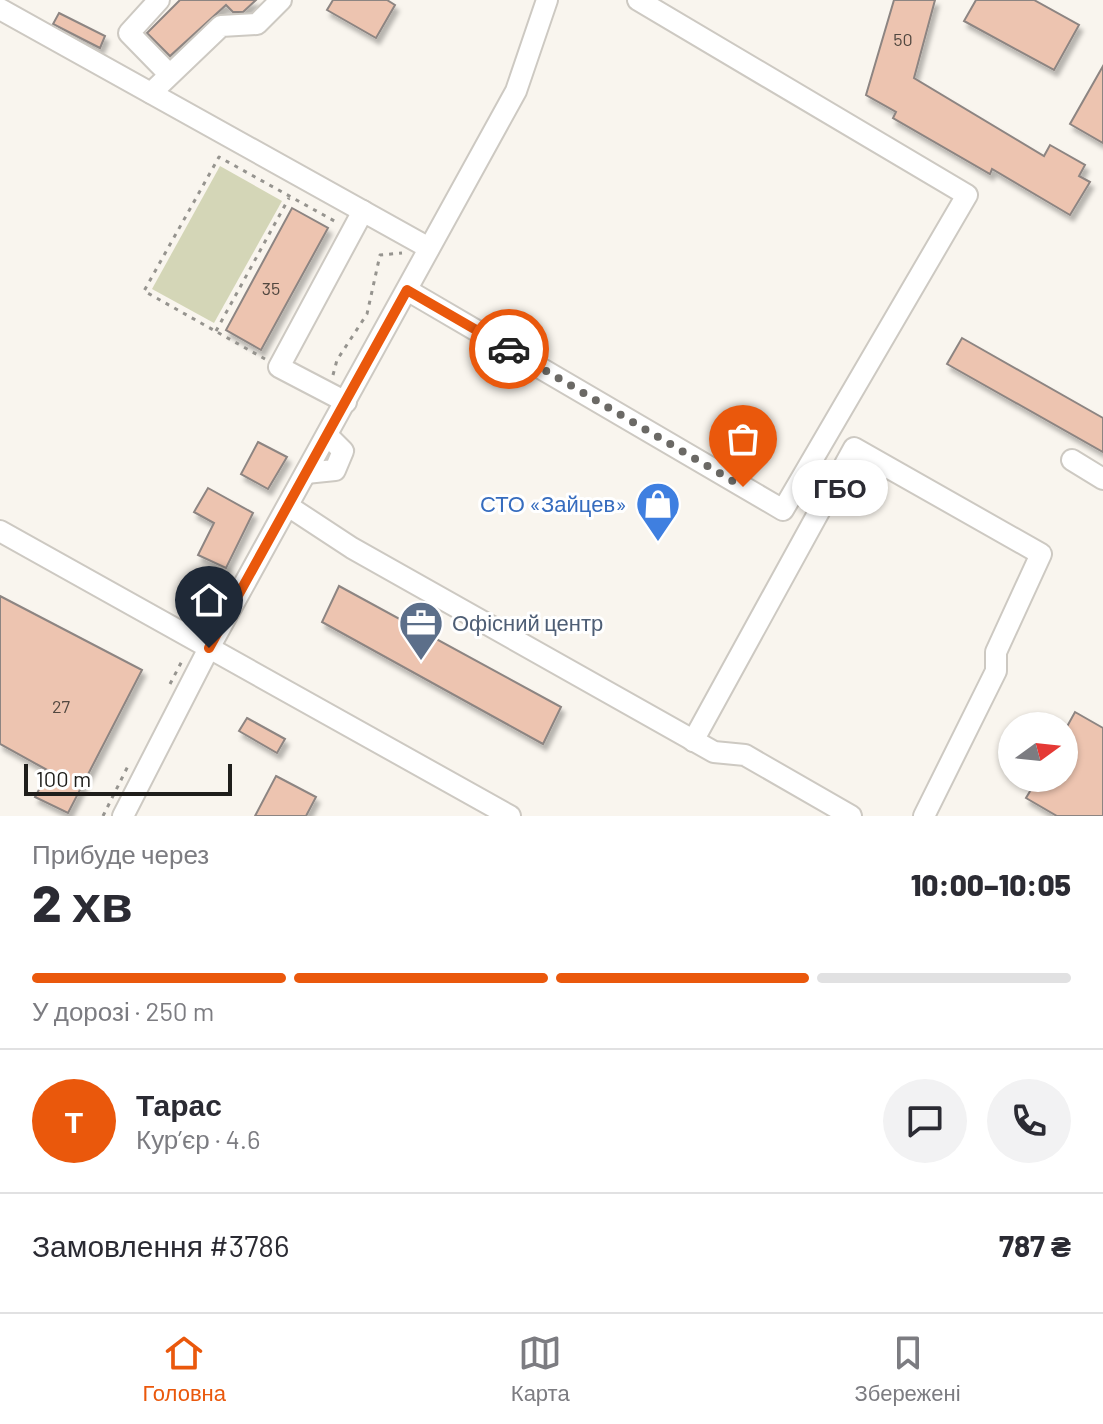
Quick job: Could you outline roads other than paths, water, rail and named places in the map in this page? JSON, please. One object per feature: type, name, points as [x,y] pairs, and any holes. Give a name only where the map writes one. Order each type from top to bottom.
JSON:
[{"type":"street","points":[[159,0],[129,33],[168,73]]},
{"type":"street","points":[[151,93],[168,73],[221,26],[257,24],[281,0]]},
{"type":"street","points":[[123,816],[209,648],[516,91],[547,0]]},
{"type":"street","points":[[407,290],[783,510],[967,195],[638,0]]},
{"type":"street","points":[[0,9],[429,248]]},
{"type":"street","points":[[346,402],[279,367],[363,211]]},
{"type":"street","points":[[693,741],[854,448],[1041,554],[996,652],[996,671],[924,816]]},
{"type":"street","points":[[1072,460],[1103,479]]},
{"type":"street","points":[[288,506],[352,548],[693,741],[714,752],[745,755],[851,816]]},
{"type":"street","points":[[0,531],[510,816]]},
{"type":"place","name":"ГБО","points":[[743,487]]},
{"type":"place","name":"СТО «Зайцев»","points":[[658,543]]},
{"type":"place","name":"Офісний центр","points":[[421,662]]}]
